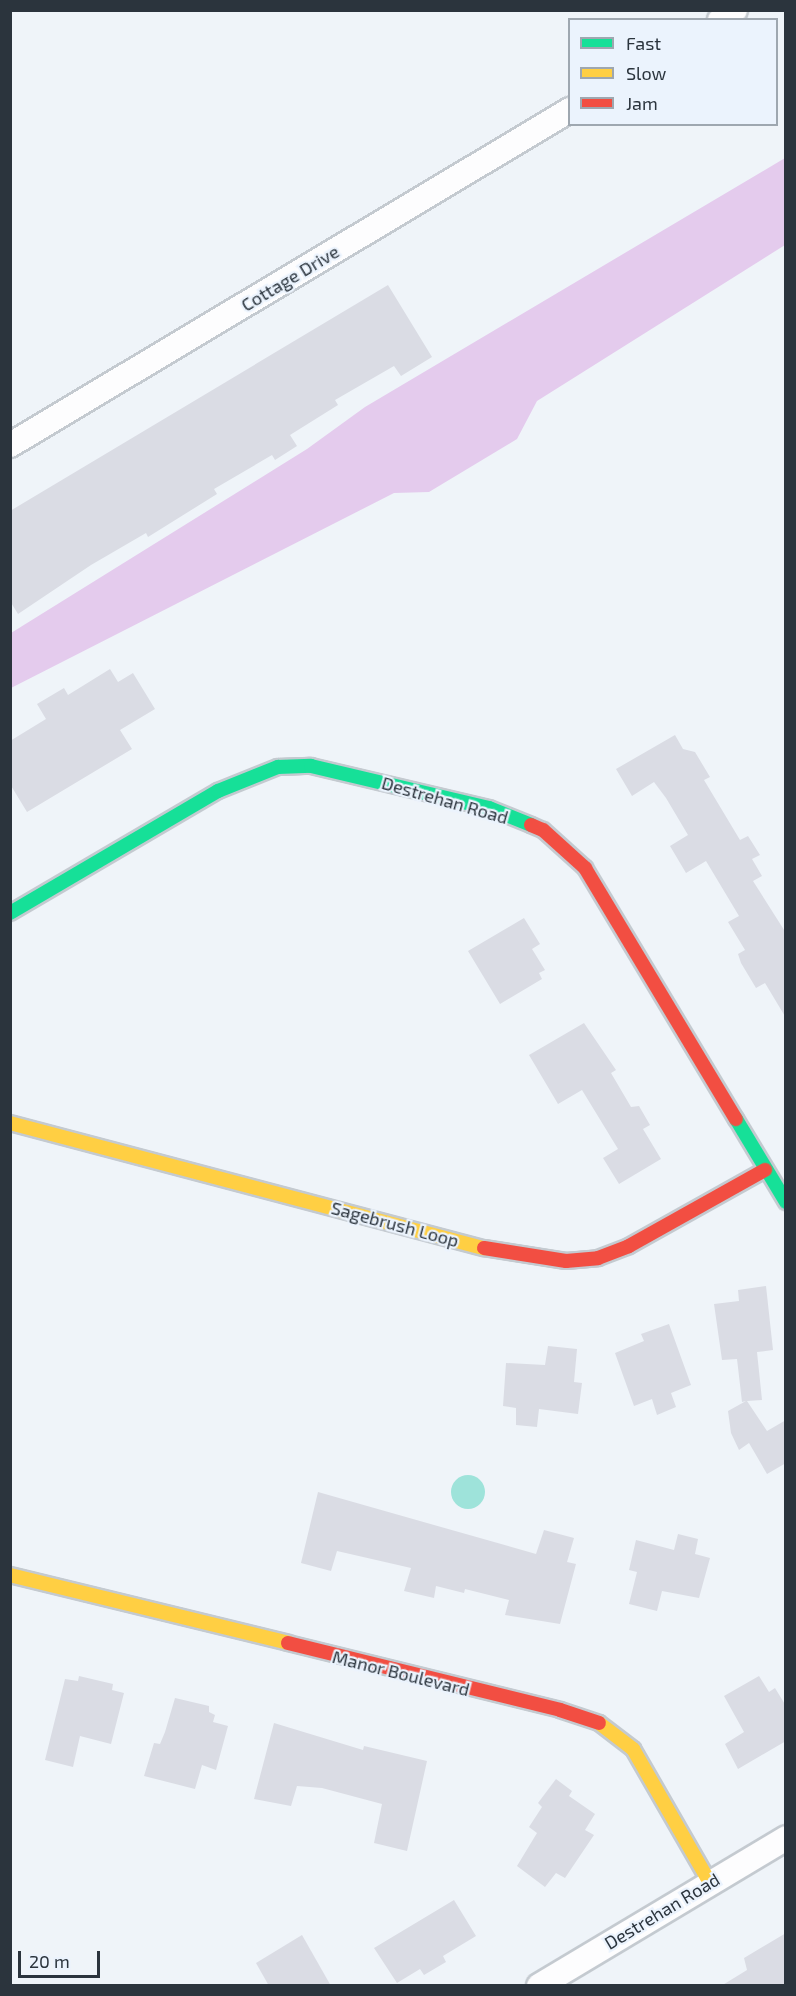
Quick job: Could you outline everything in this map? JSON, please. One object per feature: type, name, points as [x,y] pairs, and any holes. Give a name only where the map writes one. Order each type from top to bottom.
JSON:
[{"type":"street","name":"Cottage Drive","points":[[10,445],[568,111]]},
{"type":"street","name":"Destrehan Road","points":[[10,913],[218,791],[278,767],[311,766],[489,808],[543,830],[585,868],[786,1202]]},
{"type":"street","name":"Sagebrush Loop","points":[[10,1123],[504,1253],[566,1261],[598,1258],[629,1246],[765,1170]]},
{"type":"street","name":"Manor Boulevard","points":[[10,1575],[560,1710],[600,1724],[633,1749],[710,1883]]},
{"type":"street","name":"Destrehan Road","points":[[538,1986],[786,1838]]},
{"type":"shaded area","points":[[785,158],[785,245],[537,401],[517,439],[429,492],[394,493],[11,688],[11,633],[307,449],[365,407]]},
{"type":"shaded area","points":[[468,1475],[480,1480],[485,1492],[480,1504],[468,1509],[456,1504],[451,1492],[456,1480]]},
{"type":"building","points":[[388,285],[432,357],[401,376],[394,366],[335,400],[338,405],[290,435],[297,446],[275,460],[272,455],[214,489],[217,494],[148,537],[146,533],[91,565],[18,614],[10,601],[10,511]]},
{"type":"building","points":[[110,669],[118,682],[133,673],[155,709],[120,730],[132,749],[27,812],[10,784],[10,741],[46,719],[37,704],[64,688],[68,695]]},
{"type":"building","points":[[675,735],[683,749],[695,752],[710,777],[704,780],[740,840],[748,836],[760,855],[752,859],[762,876],[753,881],[786,933],[786,1018],[765,983],[756,988],[741,963],[738,954],[745,950],[728,922],[739,916],[706,861],[686,873],[670,846],[688,835],[666,798],[654,782],[632,796],[616,769]]},
{"type":"building","points":[[524,918],[540,944],[532,949],[545,970],[539,973],[542,979],[500,1004],[468,951]]},
{"type":"building","points":[[584,1023],[616,1070],[611,1073],[631,1107],[639,1106],[650,1125],[643,1129],[661,1159],[619,1184],[603,1158],[618,1149],[582,1090],[558,1104],[529,1055]]},
{"type":"building","points":[[766,1286],[773,1350],[757,1352],[762,1400],[747,1401],[767,1431],[786,1420],[786,1463],[767,1474],[749,1443],[739,1450],[731,1433],[728,1411],[746,1401],[742,1402],[737,1359],[722,1360],[714,1304],[739,1301],[738,1290]]},
{"type":"building","points":[[669,1324],[691,1385],[671,1393],[676,1407],[657,1415],[652,1399],[634,1406],[615,1353],[644,1341],[641,1334]]},
{"type":"building","points":[[548,1346],[577,1349],[574,1382],[582,1383],[578,1414],[539,1409],[537,1427],[516,1425],[516,1408],[503,1406],[506,1363],[545,1365]]},
{"type":"building","points":[[318,1492],[536,1554],[544,1530],[574,1538],[567,1562],[576,1564],[560,1624],[505,1615],[509,1600],[465,1589],[464,1593],[436,1586],[434,1598],[404,1591],[411,1568],[337,1551],[331,1571],[301,1563]]},
{"type":"building","points":[[678,1534],[698,1539],[695,1554],[710,1558],[699,1598],[662,1591],[657,1611],[629,1604],[637,1572],[629,1570],[636,1540],[674,1550]]},
{"type":"building","points":[[79,1676],[113,1684],[112,1690],[124,1693],[111,1744],[80,1736],[73,1767],[45,1760],[65,1679],[78,1681]]},
{"type":"building","points":[[759,1676],[769,1692],[775,1688],[786,1706],[786,1741],[738,1769],[725,1744],[744,1732],[724,1696]]},
{"type":"building","points":[[175,1698],[209,1706],[209,1712],[215,1715],[213,1722],[228,1726],[216,1770],[202,1765],[195,1789],[144,1776],[154,1743],[160,1744],[165,1732]]},
{"type":"building","points":[[274,1723],[363,1750],[364,1746],[427,1761],[407,1851],[374,1843],[382,1804],[322,1788],[297,1786],[291,1806],[254,1799]]},
{"type":"building","points":[[556,1779],[572,1791],[569,1796],[595,1814],[585,1830],[594,1835],[565,1878],[556,1873],[545,1887],[517,1866],[537,1833],[529,1827],[542,1807],[538,1803]]},
{"type":"building","points":[[454,1900],[476,1936],[443,1956],[446,1962],[424,1975],[420,1969],[397,1983],[374,1948]]},
{"type":"building","points":[[786,1933],[786,1986],[721,1986],[747,1970],[744,1958]]},
{"type":"building","points":[[302,1935],[331,1986],[269,1986],[256,1963]]},
{"type":"traffic: fast","points":[[10,913],[218,791],[278,767],[311,766],[489,808],[531,825]]},
{"type":"traffic: fast","points":[[736,1119],[786,1202]]},
{"type":"traffic: slow","points":[[10,1123],[484,1248]]},
{"type":"traffic: slow","points":[[10,1575],[288,1643]]},
{"type":"traffic: slow","points":[[599,1723],[633,1749],[710,1883]]},
{"type":"traffic: jam","points":[[531,825],[543,830],[585,868],[736,1119]]},
{"type":"traffic: jam","points":[[484,1248],[566,1261],[598,1258],[629,1246],[765,1170]]},
{"type":"traffic: jam","points":[[288,1643],[560,1710],[599,1723]]}]
